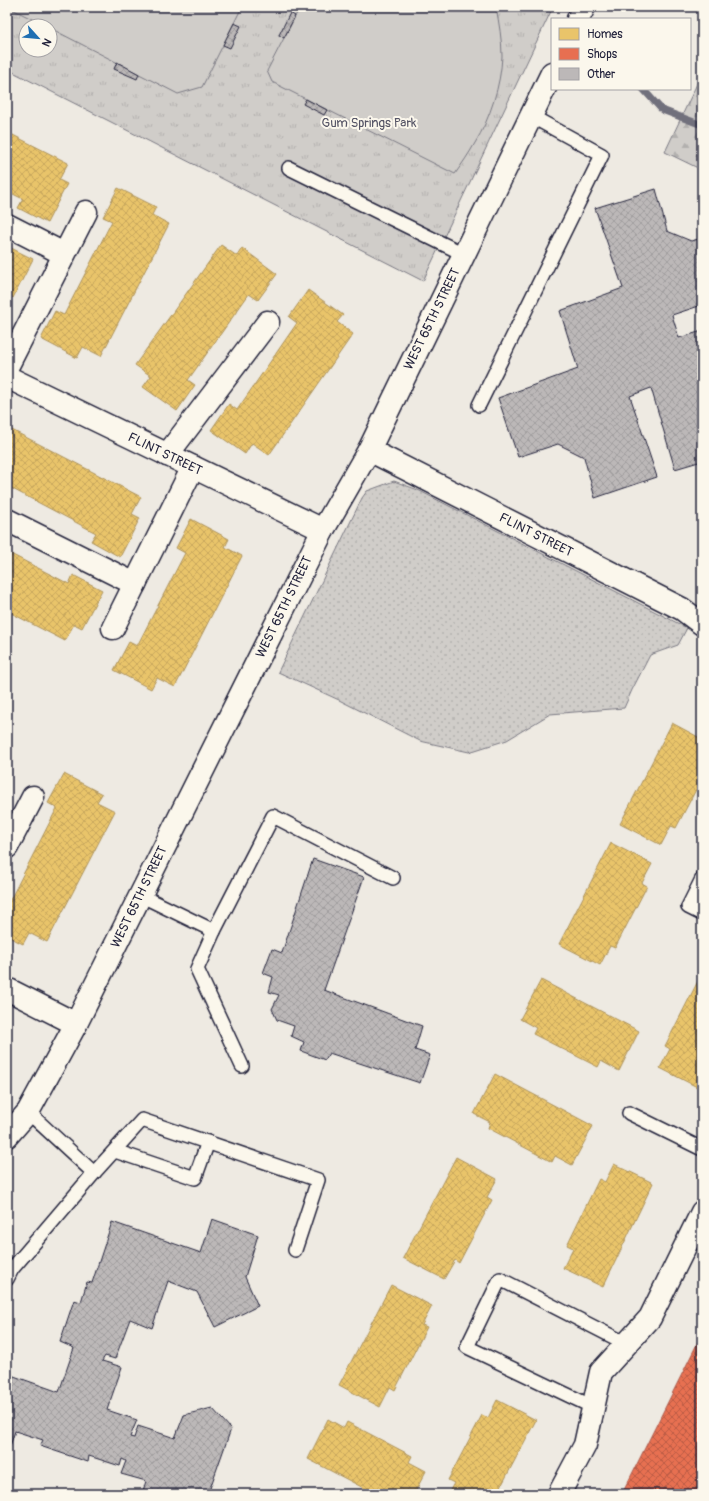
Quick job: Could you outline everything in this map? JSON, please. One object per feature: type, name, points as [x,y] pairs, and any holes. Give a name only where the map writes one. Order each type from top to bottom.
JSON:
[{"type":"street","points":[[578,18],[584,7]]},
{"type":"street","name":"WEST 65TH STREET","points":[[7,1136],[28,1112],[76,1024],[323,530],[368,450],[551,75]]},
{"type":"street","points":[[7,367],[86,212]]},
{"type":"street","points":[[7,225],[64,254]]},
{"type":"street","points":[[167,455],[268,322]]},
{"type":"street","name":"FLINT STREET","points":[[7,377],[323,530]]},
{"type":"street","name":"FLINT STREET","points":[[368,450],[682,609],[702,624]]},
{"type":"street","points":[[113,628],[193,467]]},
{"type":"street","points":[[7,520],[135,584]]},
{"type":"street","points":[[8,843],[33,797]]},
{"type":"street","points":[[7,989],[76,1024]]},
{"type":"street","points":[[559,1494],[585,1445],[601,1372],[650,1318],[702,1212]]},
{"type":"lane","points":[[479,405],[602,155],[531,116]]},
{"type":"lane","points":[[289,168],[464,254]]},
{"type":"lane","points":[[242,1066],[197,969],[214,931],[273,816],[393,878]]},
{"type":"lane","points":[[702,879],[688,907],[702,914]]},
{"type":"lane","points":[[140,895],[214,931]]},
{"type":"lane","points":[[28,1112],[94,1173]]},
{"type":"lane","points":[[629,1113],[702,1149]]},
{"type":"lane","points":[[7,1279],[12,1269],[94,1173],[142,1120],[318,1180],[295,1250]]},
{"type":"lane","points":[[115,1151],[195,1178],[208,1142]]},
{"type":"lane","points":[[593,1407],[467,1347],[500,1279],[627,1344]]},
{"type":"green space","name":"Gum Springs Park","points":[[7,7],[553,7],[423,281],[7,69]]},
{"type":"green space","points":[[8,7],[242,7],[202,87],[178,94],[58,32],[58,18],[30,18]]},
{"type":"green space","points":[[300,7],[496,7],[502,56],[497,90],[490,112],[480,134],[455,174],[272,82],[267,71]]},
{"type":"green space","points":[[702,73],[702,170],[665,152]]},
{"type":"green space","points":[[394,481],[418,490],[687,628],[678,645],[650,655],[624,708],[550,714],[507,740],[469,752],[420,741],[339,700],[278,672],[362,498],[367,491]]},
{"type":"building: Homes","points":[[7,132],[68,163],[59,180],[67,184],[47,223],[18,208],[23,199],[7,191]]},
{"type":"building: Homes","points":[[118,188],[156,207],[152,215],[169,224],[101,356],[83,347],[77,358],[41,339],[55,311],[64,315],[112,221],[103,217]]},
{"type":"building: Homes","points":[[221,245],[237,256],[242,248],[277,274],[258,300],[249,294],[188,380],[195,385],[177,411],[143,387],[151,376],[135,365]]},
{"type":"building: Homes","points":[[7,246],[33,259],[13,298],[7,294]]},
{"type":"building: Homes","points":[[308,290],[343,315],[337,322],[353,334],[269,455],[252,443],[245,454],[211,430],[229,404],[237,410],[297,323],[289,317]]},
{"type":"building: Homes","points":[[10,429],[141,497],[132,514],[140,518],[120,557],[91,541],[96,533],[7,486],[7,435]]},
{"type":"building: Homes","points":[[191,519],[229,539],[225,547],[242,556],[175,687],[157,678],[151,689],[114,670],[129,642],[137,646],[185,553],[176,548]]},
{"type":"building: Homes","points":[[7,552],[69,584],[73,575],[102,590],[82,628],[74,624],[65,641],[7,611]]},
{"type":"building: Homes","points":[[672,723],[702,739],[702,778],[676,828],[671,826],[661,845],[620,824]]},
{"type":"building: Homes","points":[[64,774],[102,794],[97,802],[115,811],[47,942],[29,933],[23,944],[7,936],[7,901],[9,902],[57,808],[48,803]]},
{"type":"building: Homes","points":[[611,843],[652,864],[642,883],[647,886],[615,948],[610,946],[600,965],[559,944]]},
{"type":"building: Homes","points":[[541,980],[639,1031],[619,1071],[601,1061],[598,1067],[533,1034],[536,1028],[520,1019]]},
{"type":"building: Homes","points":[[698,981],[702,983],[702,1082],[699,1088],[660,1068],[670,1049],[665,1046]]},
{"type":"building: Homes","points":[[495,1074],[593,1126],[572,1165],[555,1156],[552,1162],[488,1128],[490,1122],[474,1114]]},
{"type":"building: Homes","points":[[456,1157],[497,1179],[487,1197],[492,1200],[459,1263],[455,1260],[444,1279],[403,1258]]},
{"type":"building: Homes","points":[[614,1164],[653,1183],[603,1287],[563,1268],[573,1248],[567,1245],[599,1179],[605,1182]]},
{"type":"building: Homes","points":[[391,1285],[432,1306],[422,1325],[427,1327],[395,1390],[390,1387],[380,1407],[339,1385]]},
{"type":"building: Homes","points":[[497,1400],[536,1420],[497,1494],[448,1494],[454,1483],[448,1480],[482,1415],[488,1418]]},
{"type":"building: Homes","points":[[328,1419],[344,1428],[347,1422],[412,1456],[409,1462],[426,1471],[414,1494],[375,1494],[308,1459]]},
{"type":"building: Shops","points":[[702,1334],[702,1494],[622,1494]]},
{"type":"building: Other","points":[[290,13],[295,16],[284,38],[279,35]]},
{"type":"building: Other","points":[[234,23],[241,26],[230,48],[223,45]]},
{"type":"building: Other","points":[[117,62],[139,74],[137,79],[114,69]]},
{"type":"building: Other","points":[[306,99],[327,110],[324,115],[303,104]]},
{"type":"building: Other","points":[[656,189],[667,231],[691,241],[702,238],[702,305],[672,315],[679,338],[702,331],[702,461],[675,469],[651,388],[630,396],[657,477],[595,498],[584,457],[558,444],[518,457],[498,398],[578,369],[560,311],[623,288],[595,208]]},
{"type":"building: Other","points":[[313,859],[364,877],[324,990],[422,1026],[415,1050],[430,1055],[420,1083],[329,1053],[325,1060],[301,1051],[304,1042],[291,1036],[294,1026],[277,1020],[272,1009],[279,995],[269,992],[273,977],[263,973],[272,949],[282,953]]},
{"type":"building: Other","points":[[212,1219],[258,1235],[245,1277],[258,1306],[215,1327],[197,1292],[168,1281],[152,1328],[130,1319],[115,1359],[105,1356],[102,1361],[122,1367],[107,1410],[137,1420],[130,1437],[134,1438],[138,1426],[175,1438],[184,1415],[212,1408],[231,1429],[208,1494],[185,1494],[176,1491],[175,1494],[142,1494],[146,1481],[121,1474],[126,1461],[122,1459],[120,1466],[89,1456],[88,1462],[40,1446],[43,1440],[15,1431],[7,1455],[7,1384],[11,1375],[59,1392],[74,1348],[60,1342],[74,1300],[81,1302],[87,1282],[92,1283],[112,1222],[201,1253]]},
{"type":"waterway","points":[[644,90],[662,110],[702,125]]}]
